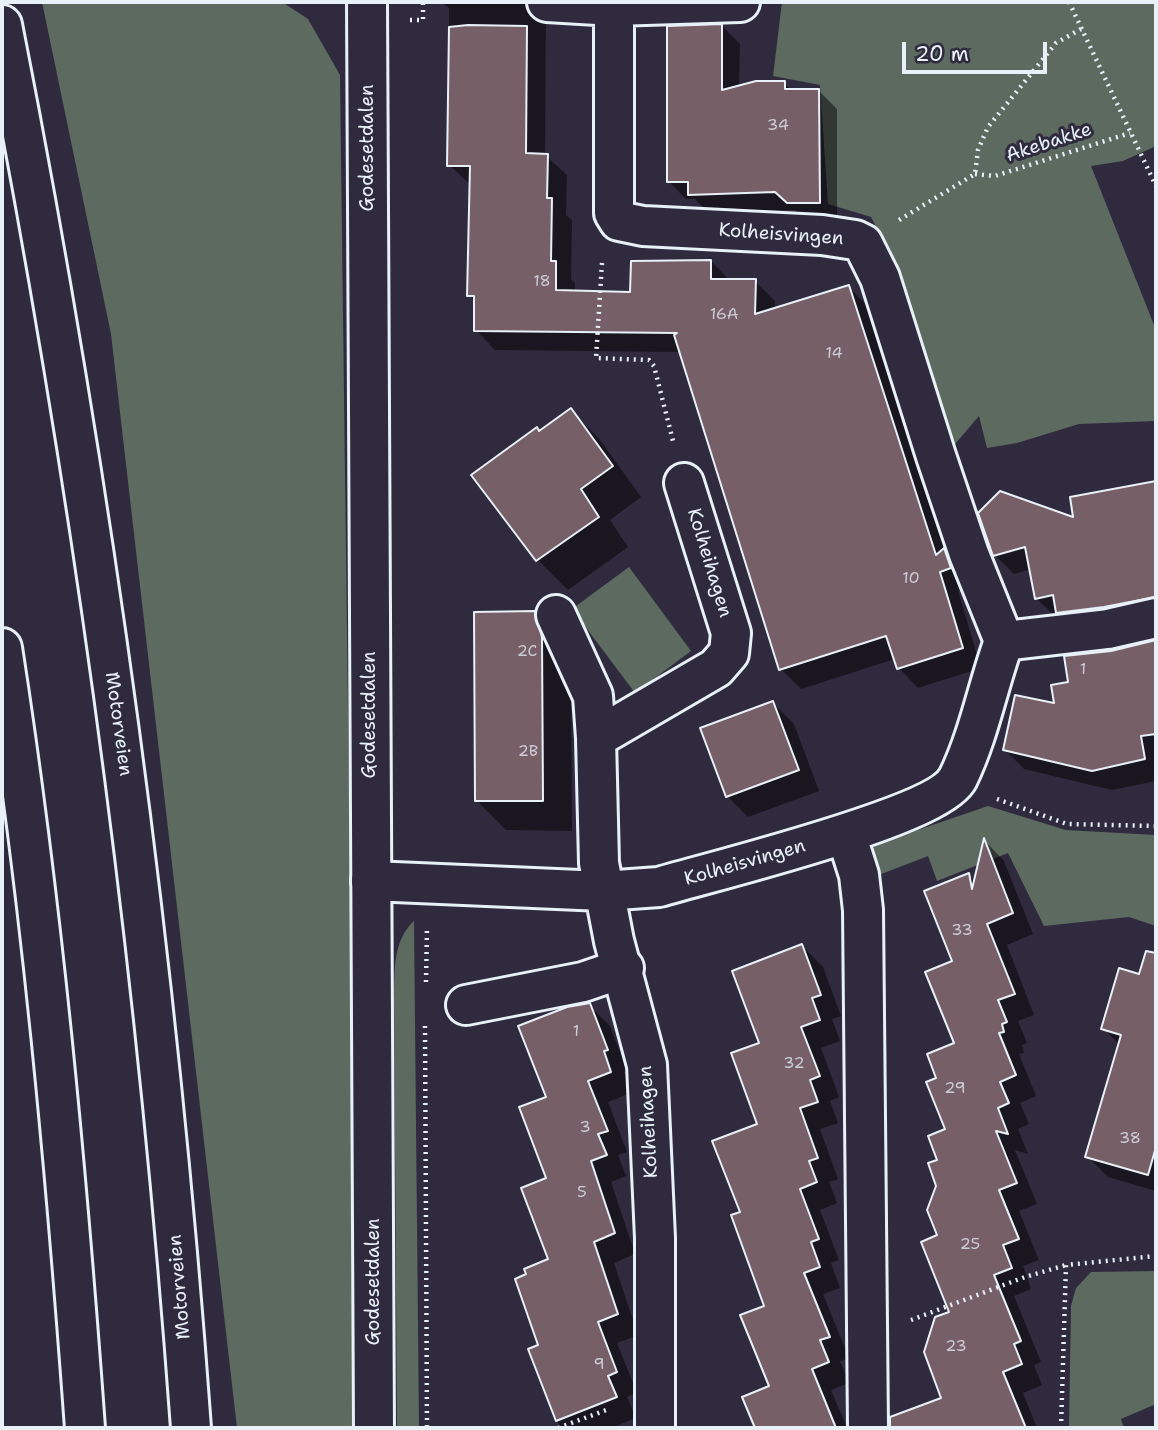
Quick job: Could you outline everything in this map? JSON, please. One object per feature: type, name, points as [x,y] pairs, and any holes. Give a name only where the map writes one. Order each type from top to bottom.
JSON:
[{"type":"main road","points":[[547,2],[614,6],[740,2]]},
{"type":"main road","points":[[614,6],[611,103],[615,170],[614,213],[619,221]]},
{"type":"main road","name":"Godesetdalen","points":[[369,7],[374,1428]]},
{"type":"main road","name":"Motorveien","points":[[2,25],[43,244],[114,689],[160,1074],[191,1428]]},
{"type":"main road","name":"Kolheisvingen","points":[[619,221],[643,226],[822,235],[855,240],[863,244],[880,278],[969,554],[1004,641]]},
{"type":"main road","name":"Kolheihagen","points":[[596,738],[716,668],[729,653],[731,633],[684,483]]},
{"type":"main road","name":"Kolheihagen","points":[[556,615],[593,696],[599,863],[603,891],[647,1065],[655,1238],[655,1410]]},
{"type":"main road","points":[[957,780],[1004,641],[1108,629],[1156,618]]},
{"type":"main road","points":[[2,648],[38,914],[54,1063],[85,1428]]},
{"type":"main road","name":"Kolheisvingen","points":[[371,881],[603,891],[659,887],[846,834],[934,800],[957,780]]},
{"type":"main road","points":[[846,834],[859,875],[863,910],[867,1428]]},
{"type":"main road","points":[[466,1005],[583,982],[624,968]]},
{"type":"path","points":[[369,7],[422,20],[423,2]]},
{"type":"path","points":[[1069,2],[1130,133],[1154,174],[1156,186]]},
{"type":"path","name":"Akebakke","points":[[975,174],[978,149],[988,127],[1056,43],[1081,29]]},
{"type":"path","name":"Akebakke","points":[[899,220],[975,174],[995,176],[1130,133]]},
{"type":"path","points":[[619,221],[606,240],[599,284],[596,358],[649,360],[654,366],[684,483]]},
{"type":"path","points":[[957,780],[991,797],[1067,824],[1156,826]]},
{"type":"path","points":[[426,987],[427,919]]},
{"type":"path","points":[[425,1014],[427,1428]]},
{"type":"path","points":[[868,1337],[1025,1277],[1066,1265],[1156,1256]]},
{"type":"path","points":[[1062,1428],[1066,1265]]},
{"type":"path","points":[[558,1428],[655,1410]]},
{"type":"green space","points":[[42,2],[282,2],[308,19],[340,75],[357,1428],[237,1428],[111,334]]},
{"type":"green space","points":[[782,2],[1156,2],[1156,146],[1123,161],[1091,166],[1156,330],[1156,421],[1079,424],[1017,443],[987,448],[979,416],[949,451],[891,256],[871,217],[828,204],[820,85],[773,76]]},
{"type":"green space","points":[[629,567],[691,651],[635,693],[572,609]]},
{"type":"green space","points":[[988,806],[1066,830],[1156,835],[1156,926],[1129,917],[1044,926],[1008,853],[937,881],[928,856],[871,878],[874,845]]},
{"type":"green space","points":[[414,921],[419,1428],[397,1428],[394,982],[401,939]]},
{"type":"green space","points":[[1156,1271],[1156,1404],[1121,1419],[1124,1428],[1069,1428],[1071,1306],[1076,1288],[1091,1272]]},
{"type":"building","points":[[722,24],[722,90],[756,81],[785,81],[785,89],[819,89],[820,203],[787,203],[775,192],[688,195],[688,182],[667,182],[667,26]]},
{"type":"building","points":[[527,26],[526,153],[548,154],[547,198],[552,198],[551,261],[556,261],[556,290],[630,292],[631,261],[711,260],[711,279],[756,279],[755,314],[849,285],[936,555],[944,548],[951,568],[940,572],[963,648],[897,669],[886,636],[779,670],[674,335],[677,333],[474,331],[474,296],[467,296],[470,166],[447,166],[449,27]]},
{"type":"building","points":[[571,408],[613,466],[581,489],[599,517],[536,561],[471,475],[537,427],[539,431]]},
{"type":"building","points":[[1156,481],[1156,597],[1104,607],[1056,613],[1053,595],[1035,599],[1025,547],[993,556],[978,513],[1000,491],[1073,517],[1070,497]]},
{"type":"building","points":[[535,611],[542,637],[543,801],[475,801],[474,612]]},
{"type":"building","points":[[1156,640],[1156,734],[1141,736],[1145,759],[1092,771],[1003,750],[1015,695],[1054,703],[1051,685],[1068,682],[1064,656],[1111,651]]},
{"type":"building","points":[[773,701],[799,770],[726,797],[700,728]]},
{"type":"building","points":[[984,838],[1013,913],[987,924],[1015,994],[998,1000],[1007,1022],[1002,1024],[1004,1032],[999,1033],[1016,1075],[1000,1082],[1009,1103],[998,1108],[1008,1134],[996,1131],[1017,1183],[999,1190],[1019,1239],[1003,1245],[1012,1268],[994,1275],[1021,1341],[1014,1344],[1022,1364],[1003,1372],[1026,1428],[890,1428],[890,1417],[941,1398],[924,1352],[935,1317],[949,1312],[921,1242],[937,1235],[927,1210],[936,1186],[928,1163],[937,1160],[928,1136],[945,1129],[926,1082],[936,1078],[927,1054],[954,1043],[925,972],[952,961],[924,891],[969,873],[972,889]]},
{"type":"building","points":[[802,944],[821,995],[812,998],[820,1020],[801,1027],[820,1076],[810,1080],[818,1102],[800,1108],[818,1158],[809,1161],[817,1182],[800,1189],[819,1239],[811,1242],[820,1267],[804,1273],[830,1337],[820,1340],[829,1362],[812,1369],[836,1428],[755,1428],[742,1397],[769,1386],[740,1315],[764,1306],[731,1215],[740,1212],[712,1141],[757,1124],[731,1053],[759,1043],[732,971]]},
{"type":"building","points":[[1146,951],[1156,953],[1156,1147],[1148,1175],[1085,1157],[1121,1035],[1101,1029],[1119,968],[1139,974]]},
{"type":"building","points":[[590,1003],[608,1050],[604,1051],[611,1072],[588,1081],[608,1131],[598,1134],[607,1155],[591,1161],[615,1233],[594,1242],[618,1314],[598,1322],[617,1372],[608,1376],[617,1397],[556,1421],[528,1349],[538,1345],[515,1279],[526,1274],[524,1269],[548,1259],[521,1188],[546,1178],[519,1107],[546,1097],[518,1026],[567,1007]]}]
